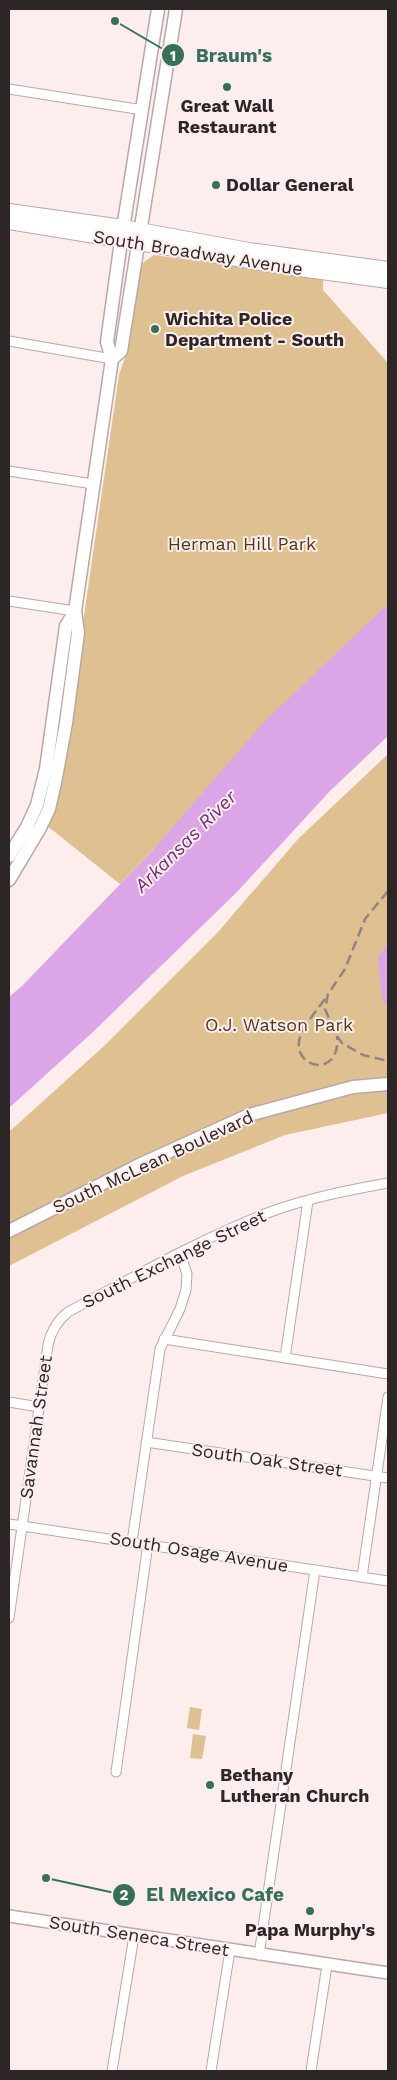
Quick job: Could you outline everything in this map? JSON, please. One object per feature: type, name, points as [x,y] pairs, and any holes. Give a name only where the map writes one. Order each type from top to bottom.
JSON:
[{"type":"main road","points":[[9,880],[40,828],[49,809],[56,783],[78,633],[75,611],[112,359],[107,342],[122,234],[158,9]]},
{"type":"main road","points":[[112,359],[121,351],[176,9]]},
{"type":"main road","name":"South Broadway Avenue","points":[[9,211],[122,234],[388,281]]},
{"type":"main road","name":"South Broadway Avenue","points":[[9,222],[122,234]]},
{"type":"main road","name":"South Broadway Avenue","points":[[140,237],[388,269]]},
{"type":"main road","points":[[9,856],[27,827],[37,805],[46,769],[66,626],[75,611]]},
{"type":"main road","name":"South McLean Boulevard","points":[[9,1231],[139,1164],[249,1114],[353,1087],[388,1084]]},
{"type":"street","points":[[9,89],[142,110]]},
{"type":"street","points":[[9,341],[112,359]]},
{"type":"street","points":[[9,472],[93,484]]},
{"type":"street","points":[[9,601],[75,611]]},
{"type":"street","name":"South Exchange Street","points":[[54,1326],[68,1312],[180,1253],[270,1212],[332,1194],[388,1183]]},
{"type":"street","points":[[284,1358],[308,1201]]},
{"type":"street","points":[[132,1542],[158,1358],[164,1340],[180,1309],[186,1290],[187,1274],[180,1253]]},
{"type":"street","name":"Savannah Street","points":[[9,1618],[39,1407],[50,1337],[54,1326]]},
{"type":"street","points":[[164,1340],[388,1374]]},
{"type":"street","points":[[362,1577],[388,1396]]},
{"type":"street","points":[[9,1402],[39,1407]]},
{"type":"street","name":"South Oak Street","points":[[146,1442],[388,1478]]},
{"type":"street","name":"South Osage Avenue","points":[[9,1524],[388,1581]]},
{"type":"street","points":[[116,1772],[148,1544]]},
{"type":"street","points":[[259,1955],[315,1570]]},
{"type":"street","name":"South Seneca Street","points":[[9,1916],[388,1973]]},
{"type":"street","points":[[112,2071],[134,1936]]},
{"type":"street","points":[[212,2071],[230,1950]]},
{"type":"street","points":[[311,2071],[327,1965]]},
{"type":"green space","name":"Herman Hill Park","points":[[154,255],[323,278],[323,290],[388,363],[388,607],[120,884],[46,825],[64,753],[119,375],[128,349],[140,268],[144,262]]},
{"type":"green space","name":"O.J. Watson Park","points":[[388,754],[388,1113],[285,1135],[183,1176],[9,1266],[9,1132],[104,1046],[218,932],[298,839]]},
{"type":"green space","points":[[190,1707],[202,1709],[199,1730],[187,1728]]},
{"type":"green space","points":[[193,1734],[206,1736],[202,1759],[190,1758]]},
{"type":"water","name":"Arkansas River","points":[[388,604],[388,736],[330,791],[237,892],[94,1031],[9,1108],[9,997],[22,986],[153,850],[264,722]]},
{"type":"water","points":[[388,943],[388,1009],[382,998],[378,957]]},
{"type":"railway","points":[[388,891],[365,919],[345,969],[328,994],[325,1009],[336,1035],[342,1043],[363,1055],[388,1061]]},
{"type":"railway","points":[[325,999],[302,1031],[299,1042],[300,1051],[310,1063],[318,1065],[326,1063],[332,1058],[336,1049],[337,1036]]},
{"type":"place","name":"Braum's","points":[[115,21]]},
{"type":"place","name":"Great Wall Restaurant","points":[[227,87]]},
{"type":"place","name":"Dollar General","points":[[216,185]]},
{"type":"place","name":"Wichita Police Department - South","points":[[155,329]]},
{"type":"place","name":"Bethany Lutheran Church","points":[[210,1785]]},
{"type":"place","name":"El Mexico Cafe","points":[[46,1878]]},
{"type":"place","name":"Papa Murphy's","points":[[310,1911]]}]
